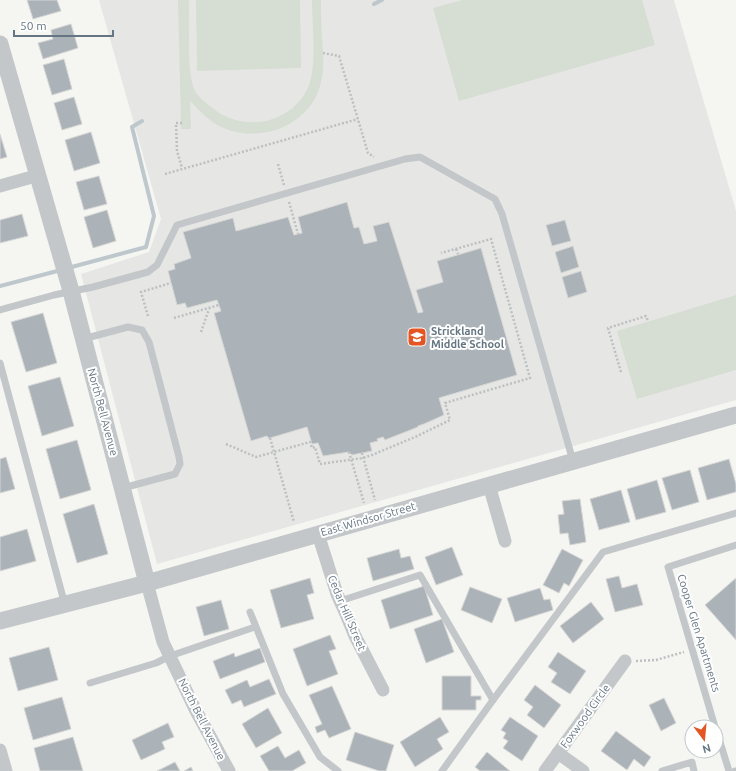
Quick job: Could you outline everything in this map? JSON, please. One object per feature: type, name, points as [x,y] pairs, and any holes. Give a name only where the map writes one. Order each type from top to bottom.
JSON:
[{"type":"street","name":"North Bell Avenue","points":[[0,44],[39,175],[163,642],[195,709],[229,771]]},
{"type":"street","points":[[0,186],[39,175]]},
{"type":"street","name":"East Windsor Street","points":[[0,621],[147,583],[736,415]]},
{"type":"street","points":[[489,485],[505,541]]},
{"type":"street","name":"Cedar Hill Street","points":[[318,534],[340,601],[355,636],[383,690]]},
{"type":"street","name":"Foxwood Circle","points":[[545,771],[625,661]]},
{"type":"street","points":[[0,750],[6,771]]},
{"type":"street","points":[[558,753],[583,771]]},
{"type":"lane","points":[[0,310],[70,290],[93,287],[148,272],[157,265],[177,225],[405,159],[420,157],[495,200],[502,214],[573,461]]},
{"type":"lane","points":[[83,339],[128,327],[142,330],[149,342],[174,433],[180,464],[175,474],[123,488]]},
{"type":"lane","points":[[0,363],[65,605]]},
{"type":"lane","points":[[442,771],[603,552],[736,513]]},
{"type":"lane","name":"Cooper Glen Apartments","points":[[713,719],[668,567],[736,545]]},
{"type":"lane","points":[[340,601],[420,575],[493,700]]},
{"type":"lane","points":[[250,612],[283,694],[320,757],[338,771]]},
{"type":"lane","points":[[90,683],[156,663],[170,656],[255,627]]},
{"type":"lane","name":"Cooper Glen Apartments","points":[[724,757],[728,771]]},
{"type":"lane","points":[[662,771],[692,762],[694,771]]},
{"type":"path","points":[[323,53],[339,56],[368,153],[372,157],[378,157]]},
{"type":"path","points":[[165,174],[358,119]]},
{"type":"path","points":[[182,123],[176,123],[177,151],[182,168]]},
{"type":"path","points":[[278,164],[282,180]]},
{"type":"path","points":[[288,200],[298,234]]},
{"type":"path","points":[[226,444],[256,457],[310,442],[312,448],[315,447],[320,464],[363,458],[415,437],[450,420],[445,403],[530,378],[490,238],[442,253]]},
{"type":"path","points":[[456,248],[458,254]]},
{"type":"path","points":[[148,316],[141,292],[171,283]]},
{"type":"path","points":[[174,318],[219,305]]},
{"type":"path","points":[[201,332],[209,308]]},
{"type":"path","points":[[621,372],[608,328],[646,316],[648,321]]},
{"type":"path","points":[[270,438],[294,522]]},
{"type":"path","points":[[349,452],[364,503]]},
{"type":"path","points":[[362,453],[375,500]]},
{"type":"path","points":[[625,661],[656,660],[692,649]]},
{"type":"shaded area","name":"Strickland Middle School","points":[[99,0],[674,0],[736,211],[736,400],[157,564],[81,274],[149,252],[161,219]]},
{"type":"shaded area","points":[[178,0],[189,0],[189,60],[192,83],[196,93],[222,115],[236,120],[251,122],[265,121],[279,117],[291,109],[301,99],[309,85],[313,66],[314,43],[312,0],[321,0],[323,74],[314,100],[306,111],[295,120],[269,132],[254,134],[240,133],[215,124],[190,101],[191,129],[181,129]]},
{"type":"shaded area","points":[[196,0],[300,0],[301,68],[197,71]]},
{"type":"shaded area","points":[[462,0],[642,0],[655,45],[459,101],[433,8]]},
{"type":"shaded area","points":[[736,295],[736,370],[637,399],[617,331]]},
{"type":"building","points":[[27,0],[57,0],[61,11],[33,19]]},
{"type":"building","points":[[71,24],[78,48],[43,59],[38,43],[53,39],[51,30]]},
{"type":"building","points":[[64,59],[72,89],[52,95],[43,65]]},
{"type":"building","points":[[74,97],[82,124],[62,130],[54,103]]},
{"type":"building","points":[[91,132],[100,163],[74,171],[65,140]]},
{"type":"building","points":[[0,134],[7,157],[0,159]]},
{"type":"building","points":[[99,176],[107,204],[84,210],[76,182]]},
{"type":"building","points":[[347,202],[354,228],[359,227],[364,244],[377,241],[373,226],[389,222],[418,313],[423,312],[416,290],[443,282],[437,261],[481,248],[517,375],[439,398],[444,415],[385,440],[383,437],[377,439],[378,441],[370,443],[372,451],[352,455],[349,452],[323,456],[318,443],[312,444],[307,427],[270,438],[267,436],[251,441],[214,313],[221,311],[217,300],[187,308],[185,303],[177,305],[168,271],[175,269],[174,264],[191,258],[183,232],[233,218],[236,231],[288,217],[294,235],[302,233],[298,217]]},
{"type":"building","points":[[107,210],[116,241],[93,248],[84,217]]},
{"type":"building","points":[[22,214],[28,236],[0,243],[0,220]]},
{"type":"building","points":[[565,220],[571,241],[552,246],[546,225]]},
{"type":"building","points":[[573,246],[579,267],[561,273],[555,252]]},
{"type":"building","points":[[581,271],[587,292],[568,298],[562,277]]},
{"type":"building","points":[[43,313],[57,363],[26,372],[11,322]]},
{"type":"building","points":[[60,377],[74,426],[42,436],[28,386]]},
{"type":"building","points":[[77,440],[91,490],[60,499],[46,449]]},
{"type":"building","points":[[6,457],[15,489],[0,493],[0,459]]},
{"type":"building","points":[[729,459],[736,484],[736,492],[707,500],[698,468]]},
{"type":"building","points":[[690,470],[699,502],[672,510],[662,478]]},
{"type":"building","points":[[657,480],[666,512],[636,520],[627,489]]},
{"type":"building","points":[[621,490],[630,522],[599,530],[590,499]]},
{"type":"building","points":[[580,499],[586,542],[570,545],[568,533],[560,534],[558,515],[564,514],[562,501]]},
{"type":"building","points":[[94,504],[108,554],[77,563],[63,514]]},
{"type":"building","points":[[27,529],[36,561],[0,571],[0,537]]},
{"type":"building","points":[[452,547],[463,575],[436,585],[425,557]]},
{"type":"building","points":[[399,549],[401,558],[410,556],[414,569],[373,581],[367,558]]},
{"type":"building","points":[[562,549],[583,560],[569,586],[564,583],[559,593],[543,585]]},
{"type":"building","points":[[619,576],[622,588],[637,584],[643,605],[615,612],[606,579]]},
{"type":"building","points":[[310,578],[314,593],[307,595],[314,619],[281,628],[270,590]]},
{"type":"building","points":[[736,578],[736,640],[705,605]]},
{"type":"building","points":[[424,586],[433,615],[390,629],[381,600]]},
{"type":"building","points":[[470,587],[502,599],[492,623],[461,610]]},
{"type":"building","points":[[540,588],[544,600],[550,599],[553,610],[515,622],[507,598]]},
{"type":"building","points":[[221,600],[229,629],[204,636],[196,607]]},
{"type":"building","points":[[591,602],[604,619],[573,643],[560,626]]},
{"type":"building","points":[[442,619],[454,652],[426,663],[414,629]]},
{"type":"building","points":[[330,635],[336,649],[329,651],[338,674],[307,686],[293,649]]},
{"type":"building","points":[[49,647],[58,680],[18,691],[9,658]]},
{"type":"building","points":[[260,648],[265,662],[220,679],[213,661],[234,653],[235,657]]},
{"type":"building","points":[[558,652],[586,671],[570,694],[551,682],[557,673],[548,667]]},
{"type":"building","points":[[442,676],[471,676],[471,696],[481,696],[481,700],[476,700],[476,710],[442,710]]},
{"type":"building","points":[[269,679],[276,694],[244,707],[241,700],[232,704],[225,690],[247,680],[250,687]]},
{"type":"building","points":[[535,685],[561,705],[544,728],[527,715],[533,707],[524,700]]},
{"type":"building","points":[[332,686],[351,729],[329,738],[325,730],[317,733],[315,727],[322,724],[309,695]]},
{"type":"building","points":[[62,697],[71,729],[33,740],[24,708]]},
{"type":"building","points":[[664,698],[676,723],[661,731],[649,705]]},
{"type":"building","points":[[268,708],[282,733],[256,748],[242,724]]},
{"type":"building","points":[[440,717],[449,732],[437,739],[443,749],[415,767],[400,742]]},
{"type":"building","points":[[510,717],[538,736],[522,761],[503,748],[508,741],[503,738],[506,733],[501,730]]},
{"type":"building","points":[[168,723],[174,737],[162,742],[165,749],[141,760],[132,740]]},
{"type":"building","points":[[616,731],[651,757],[644,767],[634,759],[627,770],[601,751]]},
{"type":"building","points":[[355,732],[394,745],[386,771],[379,771],[346,760]]},
{"type":"building","points":[[73,737],[83,771],[40,771],[34,748]]},
{"type":"building","points":[[278,746],[285,758],[299,750],[306,763],[292,771],[269,771],[260,756]]},
{"type":"building","points":[[487,752],[510,771],[480,771],[475,767]]},
{"type":"building","points":[[175,762],[180,771],[157,771]]},
{"type":"building","points":[[191,767],[193,771],[184,771]]},
{"type":"waterway","points":[[374,4],[382,0]]},
{"type":"waterway","points":[[68,268],[146,247],[154,216],[132,127],[142,121]]},
{"type":"waterway","points":[[0,286],[61,270]]},
{"type":"place","name":"Strickland Middle School","points":[[417,337]]}]
